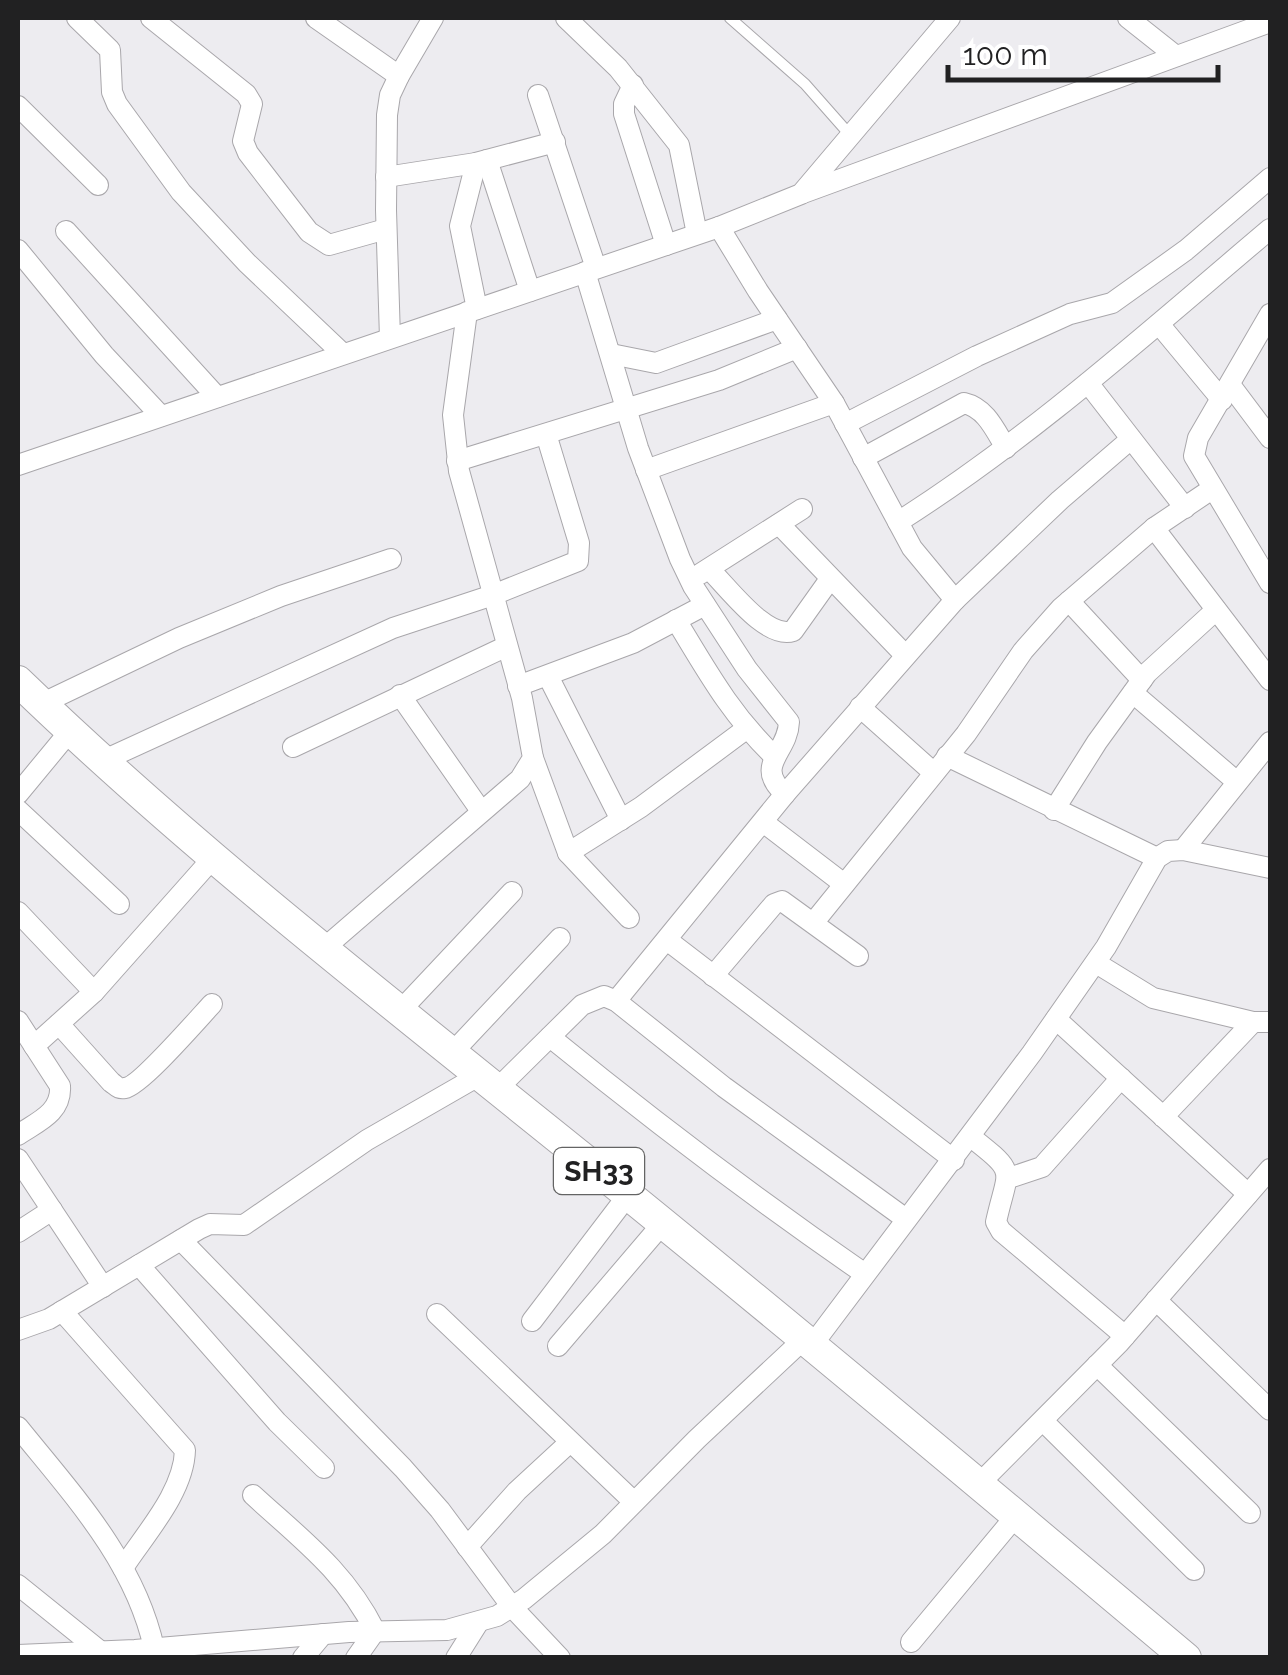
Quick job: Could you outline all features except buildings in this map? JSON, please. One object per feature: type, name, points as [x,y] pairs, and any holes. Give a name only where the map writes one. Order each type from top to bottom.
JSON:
[{"type":"main road","name":"SH33","points":[[18,680],[212,859],[809,1341],[1186,1658]]},
{"type":"street","points":[[77,18],[110,50],[116,104],[181,192],[247,263],[344,354]]},
{"type":"street","points":[[151,18],[246,94],[252,104],[242,140],[309,232],[329,244],[386,229]]},
{"type":"street","points":[[316,18],[399,76]]},
{"type":"street","points":[[390,338],[387,115],[390,95],[399,76],[433,18]]},
{"type":"street","points":[[566,18],[633,85],[683,154],[697,234]]},
{"type":"street","points":[[801,194],[950,18]]},
{"type":"street","points":[[1128,18],[1176,56]]},
{"type":"street","points":[[18,465],[720,227],[1270,22]]},
{"type":"street","points":[[633,85],[624,114],[666,245]]},
{"type":"street","points":[[538,95],[646,470],[690,581],[747,669],[789,722],[770,777],[785,794]]},
{"type":"street","points":[[18,106],[98,185]]},
{"type":"street","points":[[386,178],[482,162],[554,142]]},
{"type":"street","points":[[482,162],[530,291]]},
{"type":"street","points":[[482,162],[460,226],[472,310],[453,415],[458,461],[534,758],[568,853],[629,918]]},
{"type":"street","points":[[845,424],[977,356],[1070,314],[1112,304],[1186,250],[1270,178]]},
{"type":"street","points":[[720,227],[834,403],[921,561],[955,600]]},
{"type":"street","points":[[898,522],[1006,448],[1270,229]]},
{"type":"street","points":[[66,231],[216,397]]},
{"type":"street","points":[[18,250],[104,355],[161,416]]},
{"type":"street","points":[[1270,314],[1194,448],[1194,456],[1212,489],[1270,583]]},
{"type":"street","points":[[611,354],[656,363],[778,319]]},
{"type":"street","points":[[1159,324],[1270,438]]},
{"type":"street","points":[[458,461],[719,380],[797,348]]},
{"type":"street","points":[[1088,383],[1184,508]]},
{"type":"street","points":[[646,470],[834,403]]},
{"type":"street","points":[[863,458],[964,403],[975,405],[984,413],[1006,448]]},
{"type":"street","points":[[102,760],[394,628],[493,596],[578,561],[579,543],[546,434]]},
{"type":"street","points":[[616,1001],[785,794],[955,600],[1131,439]]},
{"type":"street","points":[[814,922],[1023,652],[1069,601],[1154,528],[1212,489]]},
{"type":"street","points":[[690,581],[802,509]]},
{"type":"street","points":[[779,524],[905,656]]},
{"type":"street","points":[[1154,528],[1270,680]]},
{"type":"street","points":[[41,704],[179,638],[264,603],[391,559]]},
{"type":"street","points":[[709,569],[769,629],[786,634],[793,631],[830,579]]},
{"type":"street","points":[[1069,601],[1137,687],[1237,782]]},
{"type":"street","points":[[518,686],[633,642],[705,605]]},
{"type":"street","points":[[1054,810],[1137,687],[1163,655],[1216,610]]},
{"type":"street","points":[[676,620],[726,704],[776,756]]},
{"type":"street","points":[[293,747],[507,646]]},
{"type":"street","points":[[548,676],[622,820]]},
{"type":"street","points":[[400,694],[481,811]]},
{"type":"street","points":[[860,707],[940,764],[1054,810],[1157,858]]},
{"type":"street","points":[[568,853],[622,820],[746,729]]},
{"type":"street","points":[[18,794],[70,731]]},
{"type":"street","points":[[1183,850],[1270,742]]},
{"type":"street","points":[[322,950],[520,779],[534,758]]},
{"type":"street","points":[[18,810],[119,904]]},
{"type":"street","points":[[762,822],[844,884]]},
{"type":"street","points":[[18,1656],[89,1654],[324,1634],[447,1630],[478,1623],[512,1607],[603,1534],[809,1341],[971,1137],[1096,963],[1157,858],[1168,850],[1183,850],[1270,868]]},
{"type":"street","points":[[34,1046],[94,992],[212,859]]},
{"type":"street","points":[[400,1011],[512,892]]},
{"type":"street","points":[[713,976],[774,904],[789,903],[858,956]]},
{"type":"street","points":[[18,912],[94,992]]},
{"type":"street","points":[[452,1053],[560,938]]},
{"type":"street","points":[[667,940],[954,1160]]},
{"type":"street","points":[[1096,963],[1153,998],[1262,1022]]},
{"type":"street","points":[[18,1330],[50,1319],[210,1224],[244,1226],[367,1140],[489,1082],[550,1036],[582,1005],[604,996],[616,1001],[724,1087],[906,1219]]},
{"type":"street","points":[[58,1024],[111,1082],[126,1088],[142,1077],[212,1004]]},
{"type":"street","points":[[1056,1019],[1248,1194]]},
{"type":"street","points":[[18,1021],[61,1093],[55,1110],[18,1135]]},
{"type":"street","points":[[1163,1117],[1262,1022]]},
{"type":"street","points":[[550,1036],[772,1210],[865,1274]]},
{"type":"street","points":[[1009,1178],[1042,1167],[1121,1078]]},
{"type":"street","points":[[971,1137],[1007,1168],[1009,1178],[996,1222],[1001,1231],[1125,1336]]},
{"type":"street","points":[[18,1158],[102,1287]]},
{"type":"street","points":[[978,1485],[1125,1336],[1270,1169]]},
{"type":"street","points":[[532,1321],[628,1195]]},
{"type":"street","points":[[18,1232],[52,1210]]},
{"type":"street","points":[[558,1346],[663,1223]]},
{"type":"street","points":[[181,1240],[404,1468],[512,1607],[560,1658]]},
{"type":"street","points":[[140,1265],[278,1422],[324,1468]]},
{"type":"street","points":[[1156,1300],[1270,1410]]},
{"type":"street","points":[[62,1311],[185,1450],[185,1461],[173,1490],[123,1568]]},
{"type":"street","points":[[436,1314],[634,1502]]},
{"type":"street","points":[[1097,1365],[1250,1513]]},
{"type":"street","points":[[1043,1421],[1194,1570]]},
{"type":"street","points":[[18,1428],[85,1510],[123,1568],[146,1612],[154,1648]]},
{"type":"street","points":[[467,1546],[517,1491],[569,1443]]},
{"type":"street","points":[[253,1495],[352,1590],[374,1632]]},
{"type":"street","points":[[911,1642],[1015,1517]]},
{"type":"street","points":[[18,1585],[89,1654]]},
{"type":"street","points":[[456,1658],[478,1623]]},
{"type":"street","points":[[356,1658],[374,1632]]},
{"type":"street","points":[[304,1658],[324,1634]]},
{"type":"lane","points":[[730,18],[805,84],[850,136]]}]
